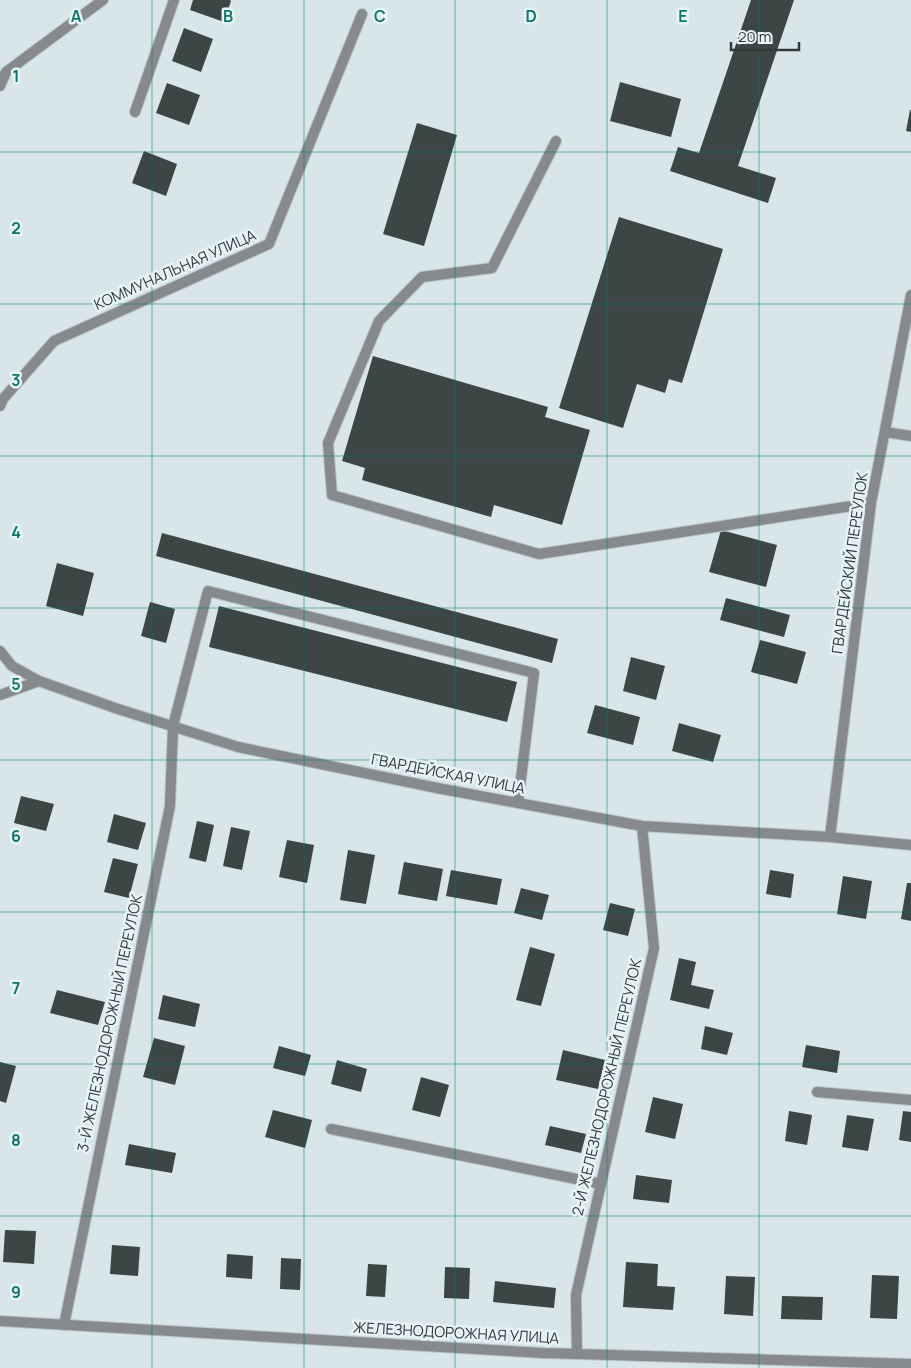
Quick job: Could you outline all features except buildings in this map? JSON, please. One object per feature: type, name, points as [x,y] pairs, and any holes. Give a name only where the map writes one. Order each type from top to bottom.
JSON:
[{"type":"street","points":[[0,86],[6,72],[103,0]]},
{"type":"street","points":[[135,112],[174,0]]},
{"type":"street","name":"КОММУНАЛЬНАЯ УЛИЦА","points":[[0,406],[3,398],[54,341],[269,244],[362,14]]},
{"type":"street","points":[[556,141],[492,268],[422,277],[379,321],[328,443],[332,495],[539,554],[871,503]]},
{"type":"street","name":"ГВАРДЕЙСКИЙ ПЕРЕУЛОК","points":[[830,836],[871,503],[911,294]]},
{"type":"street","points":[[885,432],[911,436]]},
{"type":"street","name":"3-Й ЖЕЛЕЗНОДОРОЖНЫЙ ПЕРЕУЛОК","points":[[64,1325],[170,806],[173,726],[208,591],[534,673],[518,803]]},
{"type":"street","name":"ГВАРДЕЙСКАЯ УЛИЦА","points":[[0,651],[12,666],[39,681],[115,708],[238,747],[437,788],[642,826],[830,836],[911,845]]},
{"type":"street","points":[[0,695],[39,681]]},
{"type":"street","name":"2-Й ЖЕЛЕЗНОДОРОЖНЫЙ ПЕРЕУЛОК","points":[[577,1354],[576,1295],[654,948],[642,826]]},
{"type":"street","points":[[817,1092],[911,1100]]},
{"type":"street","points":[[331,1129],[601,1184]]},
{"type":"street","name":"ЖЕЛЕЗНОДОРОЖНАЯ УЛИЦА","points":[[0,1321],[577,1354],[911,1364]]}]
